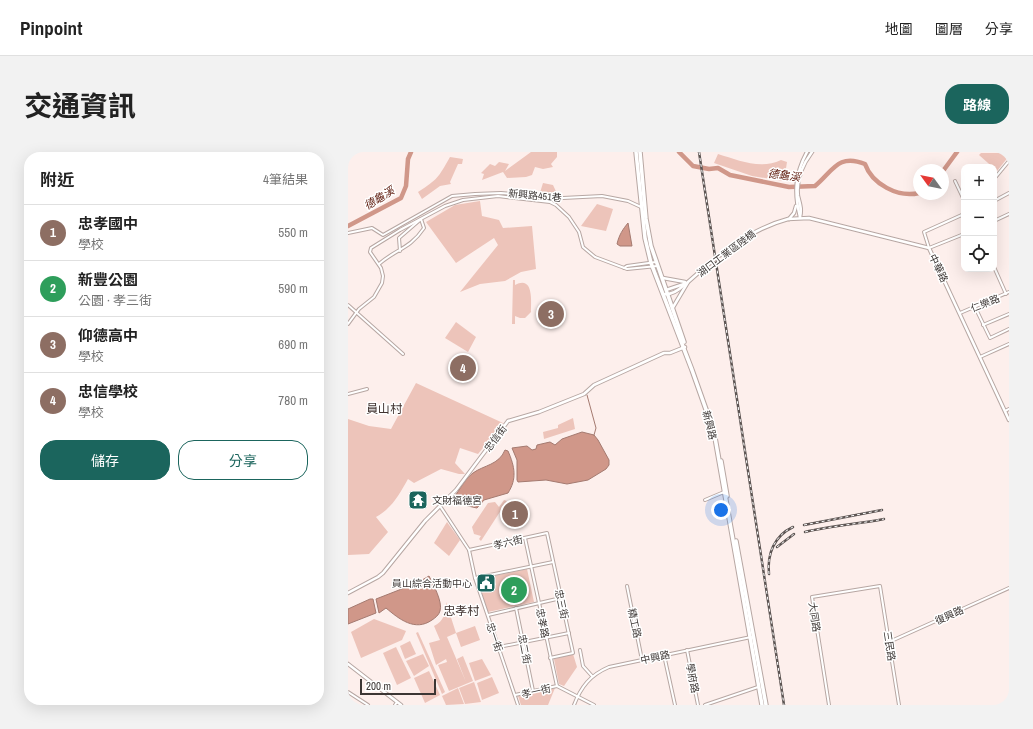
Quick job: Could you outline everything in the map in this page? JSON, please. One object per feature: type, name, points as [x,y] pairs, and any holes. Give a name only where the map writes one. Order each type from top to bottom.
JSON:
[{"type":"main road","name":"新興路","points":[[636,152],[645,238],[652,265],[685,347],[715,428],[751,637]]},
{"type":"main road","name":"新興路","points":[[640,152],[646,219],[656,262],[661,278],[669,294],[672,309],[711,422],[751,637],[766,705]]},
{"type":"main road","name":"新興路","points":[[762,686],[762,705]]},
{"type":"street","points":[[788,219],[796,211],[797,184],[801,170],[810,152]]},
{"type":"street","points":[[997,175],[1009,160]]},
{"type":"street","points":[[955,181],[961,194]]},
{"type":"street","points":[[797,189],[802,211],[800,217]]},
{"type":"street","name":"新興路451巷","points":[[348,233],[372,228],[383,235],[452,196],[488,192],[563,198],[602,196],[628,201],[641,207]]},
{"type":"street","points":[[996,200],[1009,193]]},
{"type":"street","points":[[348,324],[356,312],[374,297],[381,287],[383,276],[379,264],[370,252],[371,248],[452,203],[470,198],[498,196],[550,202],[556,205],[569,217],[580,232],[583,247],[589,254],[602,261],[624,268],[652,265],[656,262]]},
{"type":"street","points":[[796,203],[800,217]]},
{"type":"street","points":[[997,220],[1009,214]]},
{"type":"street","points":[[961,215],[924,232],[929,248],[961,235]]},
{"type":"street","name":"中華路","points":[[788,219],[800,217],[929,248],[1009,420]]},
{"type":"street","points":[[400,251],[399,238],[421,219]]},
{"type":"street","points":[[379,264],[388,256],[400,251],[416,240],[424,228],[421,219]]},
{"type":"street","name":"湖口工業區陸橋","points":[[688,282],[748,235],[765,226],[788,219]]},
{"type":"street","points":[[624,268],[627,266],[658,266]]},
{"type":"street","points":[[997,272],[1008,293]]},
{"type":"street","points":[[661,278],[688,282]]},
{"type":"street","points":[[663,294],[667,289],[688,282]]},
{"type":"street","points":[[663,294],[678,291],[688,282]]},
{"type":"street","points":[[672,309],[688,282]]},
{"type":"street","name":"仁樂路","points":[[960,313],[1008,293]]},
{"type":"street","points":[[348,305],[403,354]]},
{"type":"street","points":[[975,307],[990,338],[1009,329]]},
{"type":"street","points":[[983,325],[1009,314]]},
{"type":"street","points":[[980,357],[1009,344]]},
{"type":"street","name":"忠信街","points":[[348,593],[378,577],[383,572],[425,521],[456,490],[508,421],[539,412],[584,394],[594,385],[604,380],[664,353],[670,353],[685,347]]},
{"type":"street","points":[[348,394],[368,389]]},
{"type":"street","points":[[1005,411],[1009,409]]},
{"type":"street","points":[[705,500],[724,492]]},
{"type":"street","name":"忠一街","points":[[440,506],[469,550],[475,578],[518,705]]},
{"type":"street","name":"孝六街","points":[[469,550],[547,533]]},
{"type":"street","name":"忠三街","points":[[547,533],[573,653],[550,658]]},
{"type":"street","name":"忠孝路","points":[[525,538],[557,686]]},
{"type":"street","points":[[475,578],[553,562]]},
{"type":"street","name":"精工路","points":[[627,586],[642,660]]},
{"type":"street","name":"三民路","points":[[880,586],[899,705]]},
{"type":"street","name":"大同路","points":[[829,705],[812,597],[880,586]]},
{"type":"street","name":"復興路","points":[[889,642],[1009,588]]},
{"type":"street","points":[[488,615],[561,598]]},
{"type":"street","name":"忠二街","points":[[516,608],[533,691]]},
{"type":"street","points":[[499,647],[523,644],[569,633]]},
{"type":"street","name":"中興路","points":[[574,705],[584,684],[592,676],[609,667],[751,637]]},
{"type":"street","points":[[580,650],[583,666],[592,676]]},
{"type":"street","name":"學府路","points":[[687,650],[698,705]]},
{"type":"street","points":[[664,655],[675,705]]},
{"type":"street","points":[[348,664],[401,705]]},
{"type":"street","points":[[557,686],[594,705]]},
{"type":"street","name":"孝一街","points":[[515,696],[557,686]]},
{"type":"street","points":[[705,705],[762,686]]},
{"type":"street","points":[[348,692],[368,705]]},
{"type":"street","points":[[394,705],[397,702]]},
{"type":"shaded area","points":[[531,152],[557,152],[557,157],[551,164],[553,167],[543,169],[535,167],[532,175],[526,177],[507,178],[503,172],[482,180],[484,174],[481,173],[490,164],[495,166],[499,162],[509,164],[505,171]]},
{"type":"shaded area","points":[[981,153],[1009,153],[1009,156],[997,171],[997,164],[989,164],[979,155]]},
{"type":"shaded area","points":[[718,154],[757,164],[773,163],[781,160],[787,162],[784,181],[752,176],[714,163]]},
{"type":"shaded area","points":[[450,157],[463,159],[462,164],[458,164],[450,182],[451,184],[440,186],[422,199],[418,192],[437,178]]},
{"type":"shaded area","points":[[543,183],[553,185],[559,198],[539,196]]},
{"type":"shaded area","points":[[480,201],[482,216],[499,220],[503,228],[532,226],[536,269],[521,272],[505,281],[480,284],[460,292],[498,245],[494,238],[456,263],[426,222],[455,205]]},
{"type":"shaded area","points":[[597,204],[613,209],[606,231],[581,226]]},
{"type":"shaded area","points":[[628,223],[632,246],[620,246],[617,244],[619,238]]},
{"type":"shaded area","points":[[513,280],[515,280],[515,285],[521,283],[526,284],[531,296],[531,312],[525,318],[515,316],[515,324],[512,324]]},
{"type":"shaded area","points":[[456,322],[476,337],[468,352],[445,338]]},
{"type":"shaded area","points":[[416,383],[503,423],[478,454],[460,448],[455,463],[465,474],[459,474],[441,469],[414,483],[408,479],[391,505],[376,517],[388,532],[369,554],[348,555],[348,419],[369,426],[391,429]]},
{"type":"shaded area","points":[[573,418],[575,429],[544,439],[543,432],[558,428],[558,425]]},
{"type":"shaded area","points":[[582,432],[594,435],[598,440],[609,460],[609,465],[606,469],[588,480],[567,484],[546,480],[518,482],[517,460],[512,448],[527,446],[532,450],[536,449],[537,445],[550,442],[555,445],[562,439]]},
{"type":"shaded area","points":[[505,450],[508,451],[514,473],[513,483],[508,493],[484,500],[477,508],[468,506],[454,498],[470,475],[477,470],[495,462]]},
{"type":"shaded area","points":[[504,500],[507,501],[481,541],[479,539],[481,536],[474,534],[472,527],[488,503],[495,502],[499,507]]},
{"type":"shaded area","points":[[447,522],[460,540],[449,556],[434,543]]},
{"type":"shaded area","points":[[527,569],[534,602],[488,612],[480,588],[496,585],[493,576]]},
{"type":"shaded area","points":[[429,576],[437,593],[441,607],[438,615],[434,618],[419,625],[402,620],[386,608],[379,613],[376,599],[417,583]]},
{"type":"shaded area","points":[[373,599],[376,613],[348,624],[348,609]]},
{"type":"shaded area","points":[[446,602],[456,633],[447,637],[466,682],[457,659],[463,656],[473,681],[449,691],[438,665],[447,662],[446,659],[436,665],[429,643],[440,640],[434,626],[440,622],[444,616]]},
{"type":"shaded area","points":[[374,619],[406,631],[402,640],[361,658],[351,632]]},
{"type":"shaded area","points":[[475,626],[480,640],[461,647],[456,633]]},
{"type":"shaded area","points":[[418,632],[445,692],[442,694],[416,633]]},
{"type":"shaded area","points":[[410,641],[416,654],[405,659],[400,646]]},
{"type":"shaded area","points":[[396,647],[411,678],[397,685],[383,653]]},
{"type":"shaded area","points":[[423,654],[429,666],[414,676],[406,661]]},
{"type":"shaded area","points":[[573,654],[577,667],[564,686],[559,684],[554,659]]},
{"type":"shaded area","points":[[482,659],[491,675],[475,681],[469,663]]},
{"type":"shaded area","points":[[429,671],[440,695],[425,703],[414,678]]},
{"type":"shaded area","points":[[492,677],[499,693],[482,700],[477,683]]},
{"type":"shaded area","points":[[474,682],[481,702],[465,704],[459,688]]},
{"type":"shaded area","points":[[458,688],[464,704],[446,705],[442,696]]},
{"type":"shaded area","points":[[555,688],[548,705],[521,705],[518,696]]},
{"type":"waterway","name":"德龜溪","points":[[348,226],[401,198],[406,186],[408,159],[411,152]]},
{"type":"waterway","name":"德龜溪","points":[[679,152],[693,166],[709,169],[718,168],[730,175],[789,187],[815,186],[837,165],[842,162],[856,161],[865,164],[873,178],[887,188],[903,193],[913,194]]},
{"type":"waterway","name":"德龜溪","points":[[948,164],[957,152]]},
{"type":"waterway","points":[[587,395],[596,428],[594,435]]},
{"type":"railway","points":[[699,152],[784,705]]},
{"type":"railway","points":[[804,525],[882,510]]},
{"type":"railway","points":[[805,532],[884,519]]},
{"type":"railway","points":[[769,574],[769,559],[773,546],[781,535],[793,527]]},
{"type":"railway","points":[[777,547],[794,534]]},
{"type":"place","name":"仰德高中","points":[[551,314]]},
{"type":"place","name":"忠信學校","points":[[463,368]]},
{"type":"place","name":"文財福德宮","points":[[418,500]]},
{"type":"place","name":"忠孝國中","points":[[515,514]]},
{"type":"place","name":"員山綜合活動中心","points":[[486,583]]},
{"type":"place","name":"新豐公園","points":[[514,590]]},
{"type":"district","name":"員山村","points":[[384,409]]},
{"type":"district","name":"忠孝村","points":[[461,611]]}]
